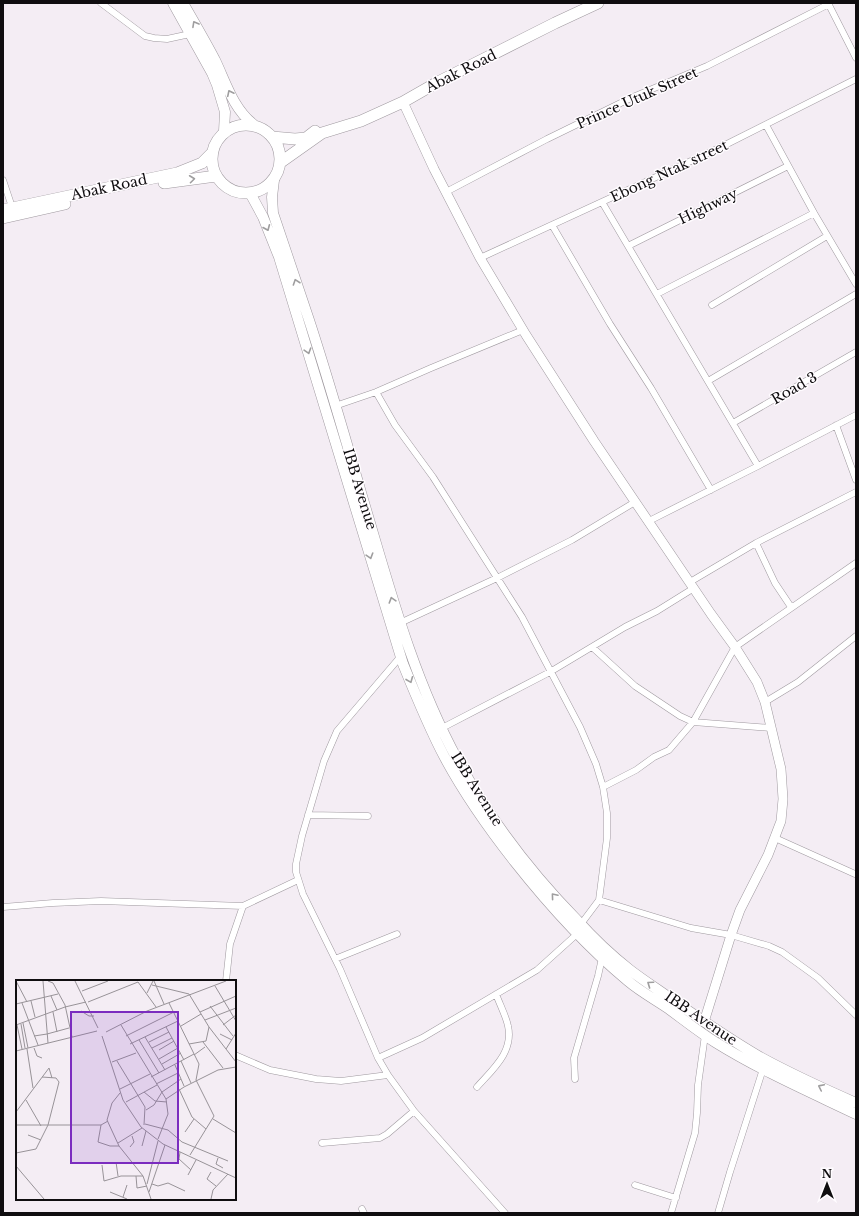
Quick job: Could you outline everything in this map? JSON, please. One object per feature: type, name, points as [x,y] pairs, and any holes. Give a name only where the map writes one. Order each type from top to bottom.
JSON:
[{"type":"highway","name":"Abak Road","points":[[321,130],[379,106],[521,32],[582,3]]},
{"type":"highway","name":"Abak Road","points":[[321,130],[361,121],[403,102],[438,82],[598,3]]},
{"type":"highway","points":[[253,124],[261,128],[272,137],[279,152],[281,162],[274,180],[262,189],[250,193],[235,192],[224,186],[216,176],[212,165],[211,154],[213,145],[224,131],[238,125],[253,124]]},
{"type":"highway","points":[[272,137],[295,139],[306,138],[321,130]]},
{"type":"highway","points":[[281,162],[321,130]]},
{"type":"highway","name":"Abak Road","points":[[8,208],[177,173],[202,162],[211,154]]},
{"type":"highway","name":"Abak Road","points":[[3,218],[179,180],[216,176]]},
{"type":"main road","points":[[173,3],[190,34],[203,47],[245,118],[253,124]]},
{"type":"main road","points":[[183,3],[203,47],[222,99],[226,117],[224,131]]},
{"type":"main road","name":"IBB Avenue","points":[[274,180],[272,197],[273,213],[335,406],[400,624],[424,689],[442,728],[469,780],[488,811],[515,849],[559,902],[579,929],[602,946],[628,969],[704,1022],[763,1058],[856,1103]]},
{"type":"main road","points":[[250,193],[263,217],[279,257],[401,656],[427,721],[445,758],[470,800],[526,877],[552,908],[579,929],[602,958],[630,983],[654,998],[714,1041],[783,1080],[856,1114]]},
{"type":"street","points":[[101,3],[145,36],[167,39],[190,34]]},
{"type":"street","points":[[828,4],[856,58]]},
{"type":"street","name":"Prince Utuk Street","points":[[446,192],[633,97],[708,66],[828,4]]},
{"type":"street","name":"Ebong Ntak street","points":[[480,258],[717,149],[856,79]]},
{"type":"street","points":[[403,102],[434,169],[480,258],[523,330],[594,441],[735,647],[757,682],[766,702],[780,769],[783,799],[781,821],[768,855],[740,910],[704,1022]]},
{"type":"street","points":[[766,125],[827,236],[856,284]]},
{"type":"street","name":"Highway","points":[[628,246],[788,166]]},
{"type":"street","points":[[3,180],[8,208]]},
{"type":"street","points":[[602,202],[758,466]]},
{"type":"street","points":[[657,294],[814,213]]},
{"type":"street","points":[[552,225],[610,324],[652,388],[711,490]]},
{"type":"street","points":[[712,305],[827,236]]},
{"type":"street","points":[[708,381],[856,294]]},
{"type":"street","points":[[335,406],[376,392],[523,330]]},
{"type":"street","name":"Road 3","points":[[733,423],[856,352]]},
{"type":"street","points":[[376,392],[395,425],[433,477],[522,617],[580,727],[596,764],[603,787],[607,813],[607,838],[599,900],[579,929],[538,970],[422,1038],[378,1058]]},
{"type":"street","points":[[649,521],[856,415]]},
{"type":"street","points":[[836,425],[856,480]]},
{"type":"street","points":[[442,728],[550,672],[625,627],[657,612],[692,585],[756,543],[856,492]]},
{"type":"street","points":[[400,624],[497,578],[572,540],[635,502]]},
{"type":"street","points":[[756,543],[775,583],[791,607]]},
{"type":"street","points":[[603,787],[636,770],[654,757],[669,750],[693,722],[735,647],[856,562]]},
{"type":"street","points":[[766,702],[798,682],[856,636]]},
{"type":"street","points":[[592,647],[635,686],[680,716],[693,722],[771,728]]},
{"type":"street","points":[[401,656],[339,726],[324,761],[308,815],[296,864],[296,872],[303,894],[335,959],[378,1058],[388,1075],[414,1111],[505,1213]]},
{"type":"street","points":[[308,815],[368,816]]},
{"type":"street","points":[[775,838],[855,874]]},
{"type":"street","points":[[3,907],[101,901],[243,906],[298,880]]},
{"type":"street","points":[[599,900],[691,928],[731,935],[769,946],[788,956],[818,978],[856,1015]]},
{"type":"street","points":[[226,980],[230,944],[243,906]]},
{"type":"street","points":[[335,959],[397,934]]},
{"type":"street","points":[[575,1079],[574,1058],[602,958]]},
{"type":"street","points":[[476,1087],[500,1061],[507,1049],[509,1036],[508,1026],[496,994]]},
{"type":"street","points":[[671,1213],[695,1133],[698,1085],[705,1035]]},
{"type":"street","points":[[236,1055],[270,1070],[316,1079],[341,1081],[388,1075]]},
{"type":"street","points":[[718,1213],[763,1069]]},
{"type":"street","points":[[322,1143],[380,1138],[387,1134],[414,1111]]},
{"type":"street","points":[[635,1185],[676,1198]]}]
